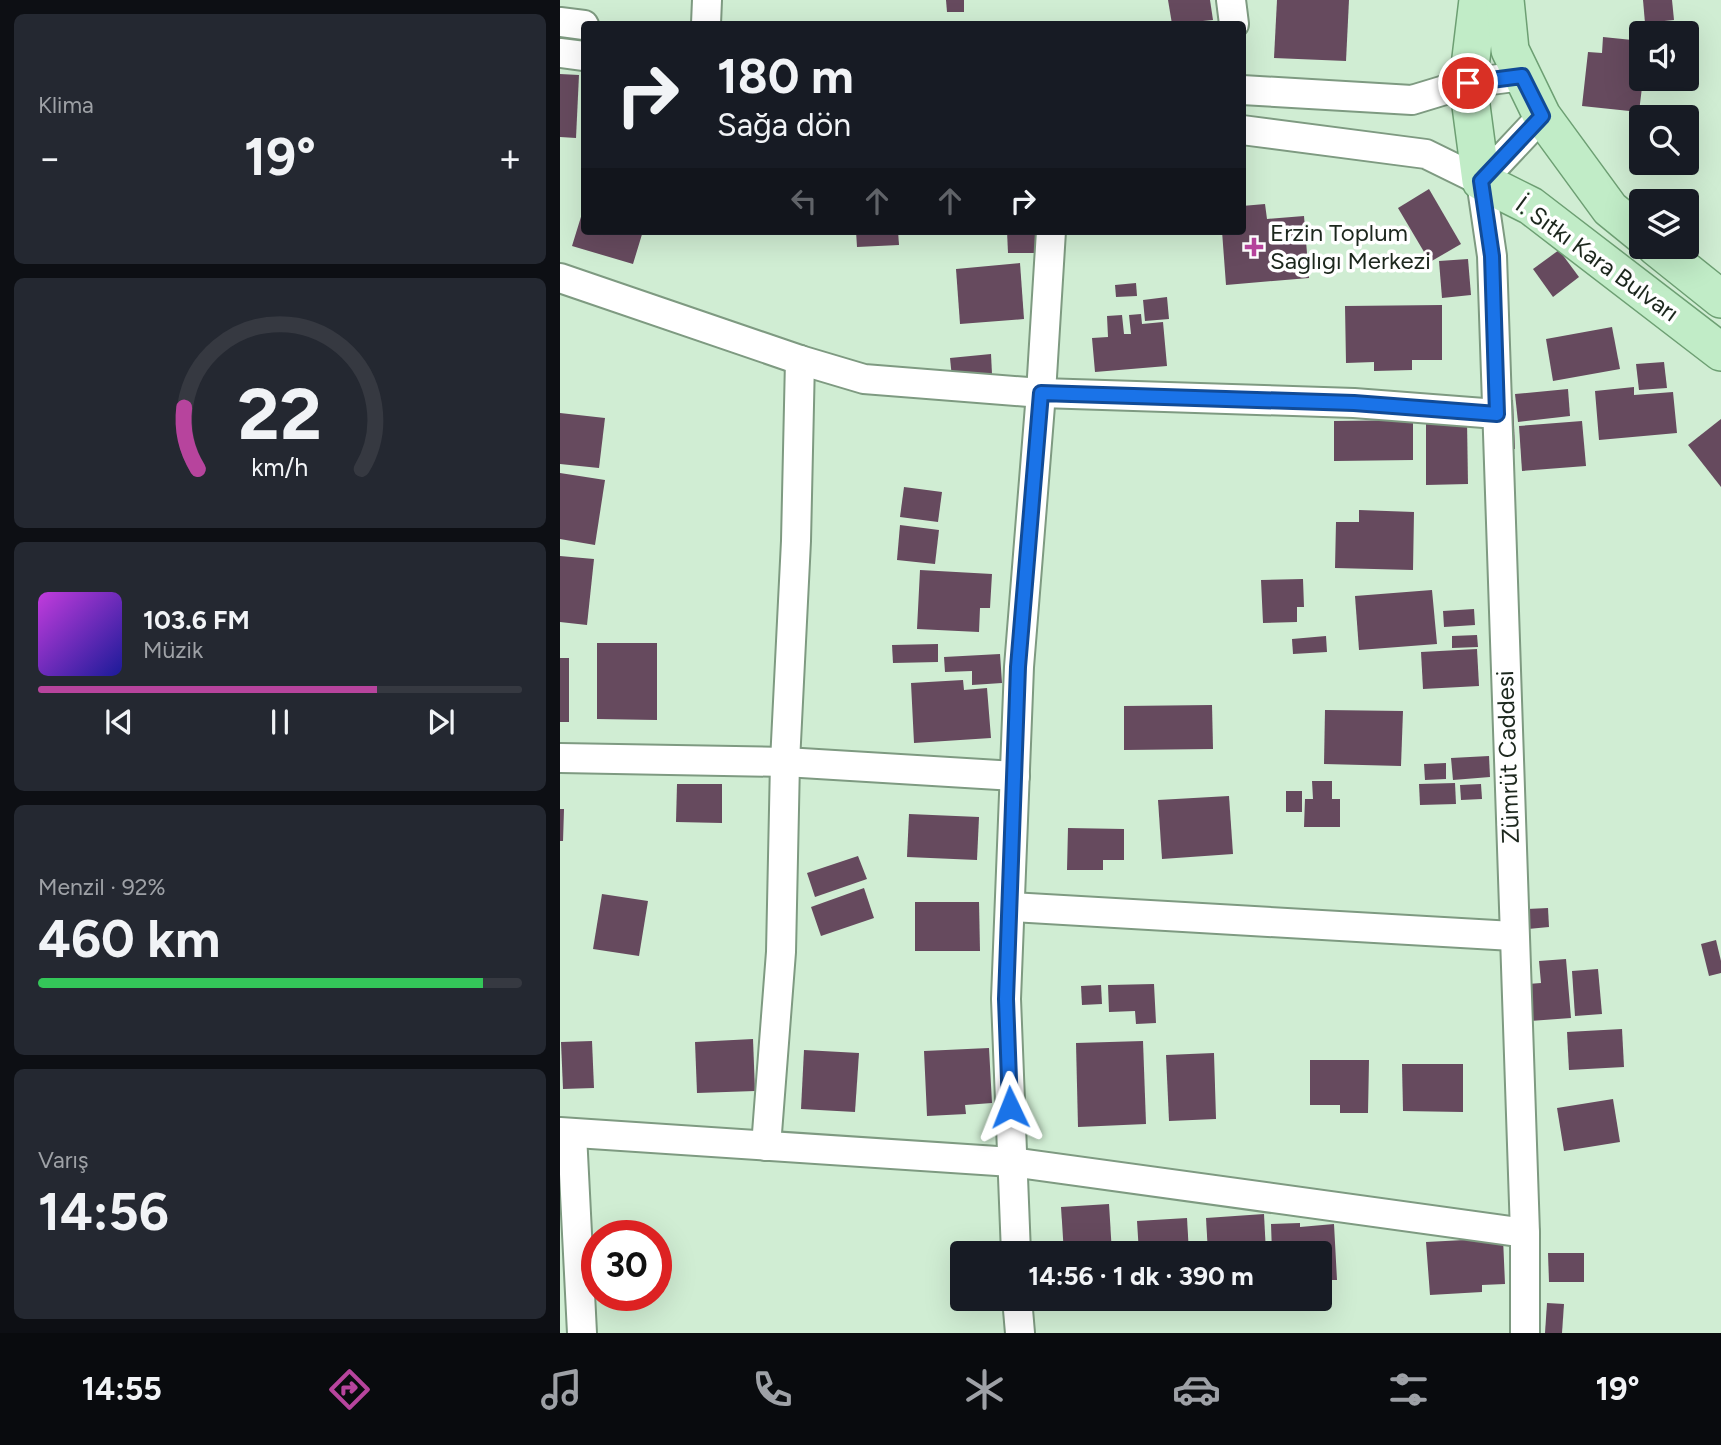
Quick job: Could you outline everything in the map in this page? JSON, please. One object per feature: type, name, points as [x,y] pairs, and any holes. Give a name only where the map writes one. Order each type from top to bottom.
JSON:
[{"type":"main road","points":[[1478,0],[1468,83],[1481,181]]},
{"type":"main road","name":"İ. Sıtkı Kara Bulvarı","points":[[1505,0],[1510,50],[1542,116],[1610,209],[1629,224]]},
{"type":"main road","name":"İ. Sıtkı Kara Bulvarı","points":[[1481,181],[1531,206],[1721,352]]},
{"type":"main road","name":"İ. Sıtkı Kara Bulvarı","points":[[1671,259],[1721,299]]},
{"type":"street","points":[[706,21],[707,0]]},
{"type":"street","points":[[1231,0],[1234,21]]},
{"type":"street","points":[[560,22],[581,25]]},
{"type":"street","points":[[560,53],[581,56]]},
{"type":"street","points":[[1246,89],[1412,100],[1468,83],[1522,76]]},
{"type":"street","points":[[1246,131],[1426,154],[1481,181],[1542,116]]},
{"type":"street","name":"Zümrüt Caddesi","points":[[1481,181],[1492,256],[1525,1233],[1525,1333]]},
{"type":"street","points":[[1015,1241],[1006,999],[1018,667],[1041,393],[1051,235]]},
{"type":"street","points":[[560,278],[800,360],[864,379],[1041,393],[1354,403],[1497,414]]},
{"type":"street","points":[[766,1146],[781,952],[800,360]]},
{"type":"street","points":[[560,758],[785,762],[1015,776]]},
{"type":"street","points":[[1010,907],[1513,936]]},
{"type":"street","points":[[582,1333],[566,1133],[1012,1161],[1525,1233]]},
{"type":"street","points":[[1018,1311],[1020,1333]]},
{"type":"building","points":[[946,0],[964,0],[964,12],[947,12]]},
{"type":"building","points":[[1168,0],[1210,0],[1213,20],[1172,21]]},
{"type":"building","points":[[1277,0],[1349,0],[1346,61],[1274,58]]},
{"type":"building","points":[[1643,0],[1672,0],[1674,20],[1645,21]]},
{"type":"building","points":[[1603,37],[1629,40],[1629,91],[1642,91],[1640,105],[1629,105],[1629,111],[1582,106],[1588,52],[1602,53]]},
{"type":"building","points":[[560,74],[579,75],[576,138],[560,137]]},
{"type":"building","points":[[1429,189],[1461,244],[1430,262],[1398,208]]},
{"type":"building","points":[[1265,204],[1267,219],[1304,216],[1309,278],[1226,285],[1222,235],[1246,235],[1246,206]]},
{"type":"building","points":[[581,217],[581,235],[642,235],[633,264],[572,246]]},
{"type":"building","points":[[856,235],[898,235],[899,245],[857,247]]},
{"type":"building","points":[[1007,235],[1037,235],[1038,253],[1008,253]]},
{"type":"building","points":[[1559,250],[1579,277],[1553,297],[1533,269]]},
{"type":"building","points":[[1468,259],[1471,295],[1442,298],[1439,261]]},
{"type":"building","points":[[1020,263],[1024,319],[960,324],[956,269]]},
{"type":"building","points":[[1136,283],[1137,296],[1116,297],[1115,285]]},
{"type":"building","points":[[1167,297],[1169,319],[1145,321],[1143,300]]},
{"type":"building","points":[[1442,305],[1442,360],[1412,360],[1412,370],[1374,371],[1374,362],[1346,363],[1345,306]]},
{"type":"building","points":[[1141,314],[1142,324],[1163,322],[1167,366],[1095,372],[1092,338],[1108,337],[1107,316],[1122,315],[1124,334],[1131,334],[1129,315]]},
{"type":"building","points":[[1612,327],[1620,369],[1553,381],[1546,339]]},
{"type":"building","points":[[991,354],[992,374],[952,378],[950,358]]},
{"type":"building","points":[[1664,362],[1667,388],[1639,390],[1636,364]]},
{"type":"building","points":[[1634,387],[1634,395],[1673,392],[1677,433],[1599,440],[1595,391]]},
{"type":"building","points":[[1568,389],[1570,416],[1518,422],[1515,394]]},
{"type":"building","points":[[1500,400],[1513,400],[1515,449],[1502,450]]},
{"type":"building","points":[[560,413],[605,418],[599,468],[560,464]]},
{"type":"building","points":[[1721,419],[1721,487],[1688,445]]},
{"type":"building","points":[[1413,420],[1413,460],[1334,461],[1334,421]]},
{"type":"building","points":[[1467,421],[1468,484],[1426,485],[1426,422]]},
{"type":"building","points":[[1582,421],[1586,466],[1522,471],[1519,426]]},
{"type":"building","points":[[560,473],[605,480],[595,545],[560,539]]},
{"type":"building","points":[[904,487],[942,492],[938,522],[900,517]]},
{"type":"building","points":[[1359,510],[1414,512],[1413,570],[1335,568],[1336,522],[1359,522]]},
{"type":"building","points":[[900,525],[939,530],[935,564],[897,560]]},
{"type":"building","points":[[560,556],[594,559],[587,625],[560,622]]},
{"type":"building","points":[[920,570],[992,574],[990,608],[980,608],[979,632],[917,629]]},
{"type":"building","points":[[1303,579],[1304,607],[1297,607],[1297,622],[1263,623],[1261,580]]},
{"type":"building","points":[[1432,590],[1437,644],[1359,650],[1355,596]]},
{"type":"building","points":[[1474,609],[1475,625],[1444,627],[1443,611]]},
{"type":"building","points":[[1477,635],[1478,647],[1452,648],[1452,636]]},
{"type":"building","points":[[1326,636],[1327,652],[1293,654],[1292,639]]},
{"type":"building","points":[[597,643],[657,643],[657,720],[597,719]]},
{"type":"building","points":[[938,644],[938,662],[893,663],[892,645]]},
{"type":"building","points":[[1477,649],[1479,686],[1423,689],[1421,652]]},
{"type":"building","points":[[1000,654],[1002,683],[972,685],[972,671],[945,672],[944,657]]},
{"type":"building","points":[[560,658],[569,658],[569,722],[560,722]]},
{"type":"building","points":[[963,680],[964,690],[987,688],[991,738],[914,743],[911,683]]},
{"type":"building","points":[[1212,705],[1213,749],[1124,750],[1124,706]]},
{"type":"building","points":[[1325,710],[1403,711],[1401,766],[1324,764]]},
{"type":"building","points":[[1489,756],[1490,777],[1453,780],[1451,758]]},
{"type":"building","points":[[1446,763],[1446,779],[1425,780],[1424,764]]},
{"type":"building","points":[[1312,781],[1332,781],[1332,799],[1340,799],[1340,827],[1304,827],[1305,799],[1313,799]]},
{"type":"building","points":[[1455,783],[1456,804],[1420,805],[1419,784]]},
{"type":"building","points":[[677,784],[722,784],[722,823],[676,822]]},
{"type":"building","points":[[1481,784],[1482,799],[1461,800],[1460,785]]},
{"type":"building","points":[[1286,791],[1302,791],[1302,812],[1286,812]]},
{"type":"building","points":[[1229,796],[1233,854],[1162,859],[1158,800]]},
{"type":"building","points":[[560,809],[564,809],[563,841],[560,841]]},
{"type":"building","points":[[909,814],[979,817],[977,860],[907,857]]},
{"type":"building","points":[[1068,828],[1124,829],[1124,860],[1103,860],[1103,870],[1067,870]]},
{"type":"building","points":[[858,856],[867,879],[815,897],[807,873]]},
{"type":"building","points":[[864,888],[874,918],[821,936],[811,907]]},
{"type":"building","points":[[602,894],[648,901],[639,956],[593,949]]},
{"type":"building","points":[[915,902],[979,902],[980,951],[915,951]]},
{"type":"building","points":[[1548,908],[1549,927],[1528,929],[1527,909]]},
{"type":"building","points":[[1716,940],[1721,973],[1709,976],[1701,944]]},
{"type":"building","points":[[1566,959],[1571,1018],[1530,1021],[1528,984],[1541,983],[1539,961]]},
{"type":"building","points":[[1598,969],[1602,1014],[1575,1016],[1572,971]]},
{"type":"building","points":[[1154,984],[1156,1023],[1136,1024],[1135,1011],[1109,1012],[1108,985]]},
{"type":"building","points":[[1101,985],[1102,1004],[1082,1005],[1081,986]]},
{"type":"building","points":[[1622,1029],[1624,1067],[1569,1070],[1567,1032]]},
{"type":"building","points":[[753,1039],[755,1091],[697,1093],[695,1042]]},
{"type":"building","points":[[592,1041],[594,1088],[563,1089],[561,1042]]},
{"type":"building","points":[[1143,1041],[1146,1124],[1078,1127],[1076,1043]]},
{"type":"building","points":[[989,1048],[992,1103],[965,1105],[966,1114],[927,1116],[924,1051]]},
{"type":"building","points":[[804,1050],[859,1053],[855,1112],[801,1109]]},
{"type":"building","points":[[1214,1053],[1216,1119],[1169,1121],[1166,1055]]},
{"type":"building","points":[[1310,1060],[1369,1060],[1368,1113],[1340,1113],[1340,1105],[1310,1105]]},
{"type":"building","points":[[1402,1064],[1463,1064],[1463,1112],[1403,1111]]},
{"type":"building","points":[[1613,1099],[1620,1142],[1564,1151],[1557,1108]]},
{"type":"building","points":[[1109,1204],[1111,1241],[1063,1241],[1061,1207]]},
{"type":"building","points":[[1264,1214],[1265,1241],[1207,1241],[1206,1218]]},
{"type":"building","points":[[1187,1218],[1188,1241],[1138,1241],[1137,1221]]},
{"type":"building","points":[[1300,1223],[1300,1227],[1334,1224],[1337,1280],[1332,1280],[1332,1241],[1272,1241],[1271,1224]]},
{"type":"building","points":[[1503,1238],[1505,1284],[1482,1285],[1482,1292],[1430,1295],[1426,1242]]},
{"type":"building","points":[[1548,1253],[1584,1253],[1584,1282],[1549,1282]]},
{"type":"building","points":[[1547,1303],[1564,1304],[1562,1333],[1545,1333]]},
{"type":"place","name":"Erzin Toplum Saglıgı Merkezi","points":[[1254,247]]},
{"type":"route","points":[[1010,1107],[1006,999],[1018,667],[1041,393],[1354,403],[1497,414],[1492,256],[1481,181],[1542,116],[1522,76],[1468,83]]}]
